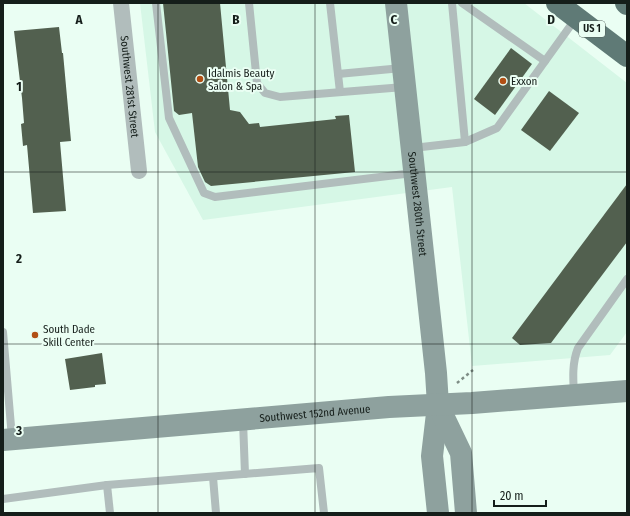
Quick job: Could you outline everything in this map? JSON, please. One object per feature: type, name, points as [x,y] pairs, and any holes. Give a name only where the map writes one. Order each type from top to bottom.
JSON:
[{"type":"highway","name":"US 1","points":[[557,3],[627,56]]},
{"type":"street","name":"Southwest 281st Street","points":[[121,3],[139,171]]},
{"type":"street","name":"Southwest 280th Street","points":[[396,3],[436,372],[438,405],[432,456],[438,513]]},
{"type":"street","name":"Southwest 152nd Avenue","points":[[7,440],[242,419],[627,391]]},
{"type":"street","name":"Southwest 280th Street","points":[[438,405],[461,453],[466,513]]},
{"type":"lane","points":[[156,3],[169,118],[204,193],[215,197],[414,173]]},
{"type":"lane","points":[[249,3],[258,83],[265,93],[280,97],[340,92],[404,77]]},
{"type":"lane","points":[[330,3],[340,92]]},
{"type":"lane","points":[[452,3],[465,142]]},
{"type":"lane","points":[[462,3],[545,61]]},
{"type":"lane","points":[[412,148],[465,142],[497,128],[576,18]]},
{"type":"lane","points":[[338,74],[404,77]]},
{"type":"lane","points":[[574,396],[572,370],[574,357],[578,348],[627,279]]},
{"type":"lane","points":[[3,332],[7,440]]},
{"type":"lane","points":[[242,419],[245,474]]},
{"type":"lane","points":[[3,499],[107,485],[319,468],[324,513]]},
{"type":"lane","points":[[213,476],[216,513]]},
{"type":"lane","points":[[107,485],[110,513]]},
{"type":"path","points":[[456,384],[473,370]]},
{"type":"shaded area","points":[[140,3],[524,3],[627,83],[627,332],[610,355],[472,366],[452,187],[203,220],[155,132]]},
{"type":"building","points":[[163,3],[220,3],[230,110],[240,112],[249,124],[259,123],[260,127],[336,119],[335,116],[349,115],[355,172],[211,186],[205,182],[198,167],[192,113],[179,115],[174,111]]},
{"type":"building","points":[[59,27],[63,53],[71,141],[60,142],[66,211],[33,213],[27,145],[23,146],[21,124],[24,123],[14,31]]},
{"type":"building","name":"Exxon","points":[[511,48],[532,64],[495,115],[474,99]]},
{"type":"building","points":[[549,91],[579,113],[550,151],[521,130]]},
{"type":"building","points":[[627,184],[627,242],[551,343],[520,345],[512,338]]},
{"type":"building","points":[[102,353],[106,384],[70,390],[65,359]]},
{"type":"place","name":"Idalmis Beauty Salon & Spa","points":[[200,79]]},
{"type":"place","name":"Exxon","points":[[503,81]]},
{"type":"place","name":"South Dade Skill Center","points":[[35,335]]}]
